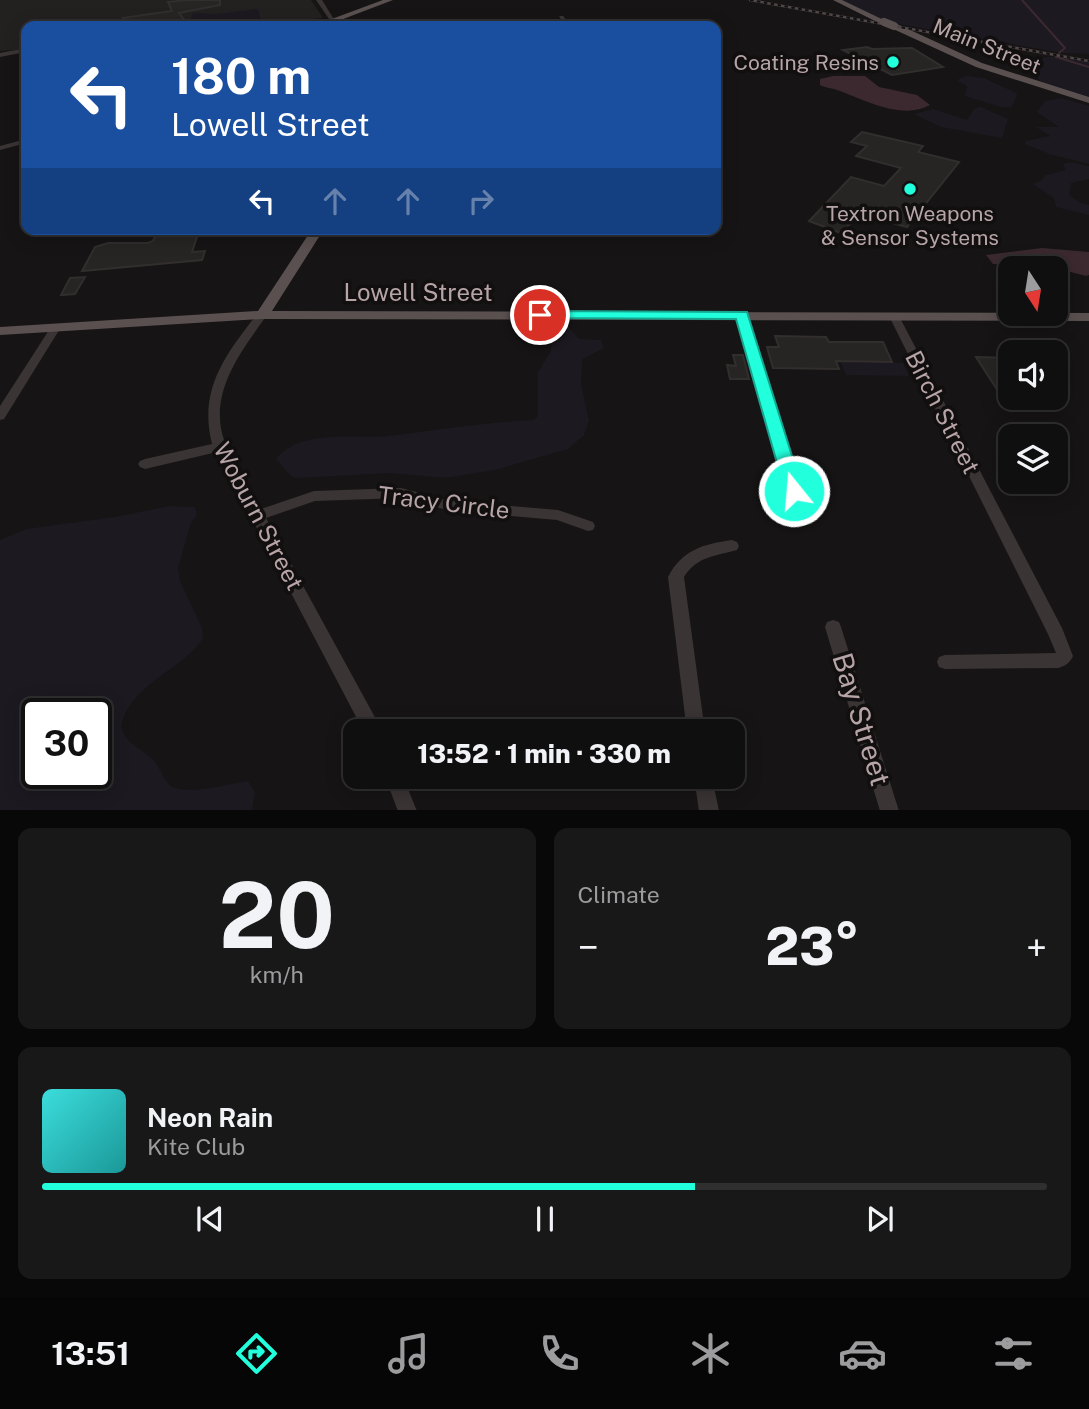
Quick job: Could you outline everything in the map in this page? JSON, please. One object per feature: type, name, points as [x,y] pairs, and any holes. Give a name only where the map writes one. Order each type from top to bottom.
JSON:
[{"type":"main road","points":[[340,21],[390,0]]},
{"type":"main road","name":"Main Street","points":[[836,0],[979,65],[1089,100]]},
{"type":"main road","name":"Woburn Street","points":[[262,316],[314,235]]},
{"type":"main road","name":"Lowell Street","points":[[0,331],[262,316],[1089,317]]},
{"type":"street","points":[[319,0],[334,21]]},
{"type":"street","points":[[0,55],[21,51]]},
{"type":"street","points":[[0,148],[21,142]]},
{"type":"street","points":[[742,315],[794,491]]},
{"type":"street","name":"Woburn Street","points":[[262,316],[229,363],[216,392],[212,424],[221,446],[367,719]]},
{"type":"street","name":"Birch Street","points":[[894,316],[1056,633],[1064,659],[945,662]]},
{"type":"street","points":[[0,416],[56,327]]},
{"type":"street","points":[[145,464],[221,446]]},
{"type":"street","name":"Tracy Circle","points":[[260,515],[314,496],[393,493],[418,496],[451,506],[558,515],[588,526]]},
{"type":"street","points":[[694,719],[675,586],[677,575],[697,554],[732,546]]},
{"type":"street","name":"Bay Street","points":[[833,627],[890,810]]},
{"type":"street","points":[[399,789],[408,810]]},
{"type":"street","points":[[705,789],[709,810]]},
{"type":"shaded area","points":[[0,0],[311,0],[323,18],[292,21],[21,21],[21,49],[0,51]]},
{"type":"shaded area","points":[[840,0],[1089,0],[1089,54],[1063,53],[888,22]]},
{"type":"shaded area","points":[[258,9],[261,20],[190,21],[193,13],[216,14]]},
{"type":"shaded area","points":[[1059,56],[1089,62],[1089,97],[1040,81],[1037,76],[1010,61]]},
{"type":"shaded area","points":[[833,76],[865,76],[879,87],[917,95],[930,105],[907,111],[895,110],[820,85],[820,79]]},
{"type":"shaded area","points":[[967,76],[984,78],[1016,93],[1011,107],[1001,107],[965,96],[967,86],[957,80]]},
{"type":"shaded area","points":[[1061,98],[1089,106],[1089,164],[1049,154],[1025,144],[1026,141],[1051,136],[1036,127],[1059,127],[1037,112],[1045,101]]},
{"type":"shaded area","points":[[981,107],[1008,119],[1002,138],[941,127],[914,114],[933,109],[967,120],[975,108]]},
{"type":"shaded area","points":[[1070,162],[1089,166],[1089,179],[1071,183],[1069,195],[1080,203],[1089,205],[1089,215],[1056,207],[1054,198],[1033,184],[1046,175],[1066,170],[1063,164]]},
{"type":"shaded area","points":[[1042,248],[1089,252],[1089,275],[1068,271],[1068,256],[998,256],[998,264],[993,264],[986,255]]},
{"type":"shaded area","points":[[565,323],[579,339],[601,340],[604,348],[582,359],[581,384],[589,421],[584,435],[568,449],[495,470],[444,478],[390,473],[297,478],[291,476],[276,459],[287,449],[314,439],[389,436],[534,420],[538,416],[538,372],[551,351],[552,327]]},
{"type":"shaded area","points":[[834,346],[843,346],[850,362],[903,363],[909,376],[846,375]]},
{"type":"shaded area","points":[[169,506],[195,507],[197,515],[191,522],[178,568],[180,581],[202,628],[203,638],[183,659],[134,699],[121,727],[130,742],[154,761],[170,786],[198,790],[248,781],[255,792],[252,810],[0,810],[0,540],[26,529],[115,517]]},
{"type":"building","points":[[220,0],[220,5],[179,13],[185,21],[125,21],[123,18],[172,11],[168,2]]},
{"type":"building","name":"Coating Resins","points":[[867,47],[912,48],[943,67],[892,75],[843,50]]},
{"type":"building","name":"Textron Weapons & Sensor Systems","points":[[862,132],[923,146],[918,152],[959,162],[907,227],[860,214],[841,233],[809,221],[851,177],[884,186],[901,168],[856,156],[867,146],[851,142]]},
{"type":"building","points":[[156,235],[198,235],[192,252],[205,251],[202,260],[82,271],[95,247],[108,243],[153,241]]},
{"type":"building","points":[[85,277],[75,294],[61,295],[70,278]]},
{"type":"building","points":[[775,336],[826,337],[829,342],[883,342],[892,362],[836,361],[839,369],[773,368],[767,347],[779,347]]},
{"type":"building","points":[[733,355],[743,355],[749,379],[730,379],[727,365],[736,366]]},
{"type":"building","points":[[976,357],[998,358],[998,391]]},
{"type":"waterway","points":[[1022,0],[1065,48],[1059,53]]},
{"type":"waterway","points":[[1059,56],[1056,57],[1089,67]]},
{"type":"railway","points":[[750,0],[1089,61]]},
{"type":"place","name":"Coating Resins","points":[[893,62]]},
{"type":"place","name":"Textron Weapons & Sensor Systems","points":[[910,189]]},
{"type":"route","points":[[540,315],[742,315],[794,491]]}]
